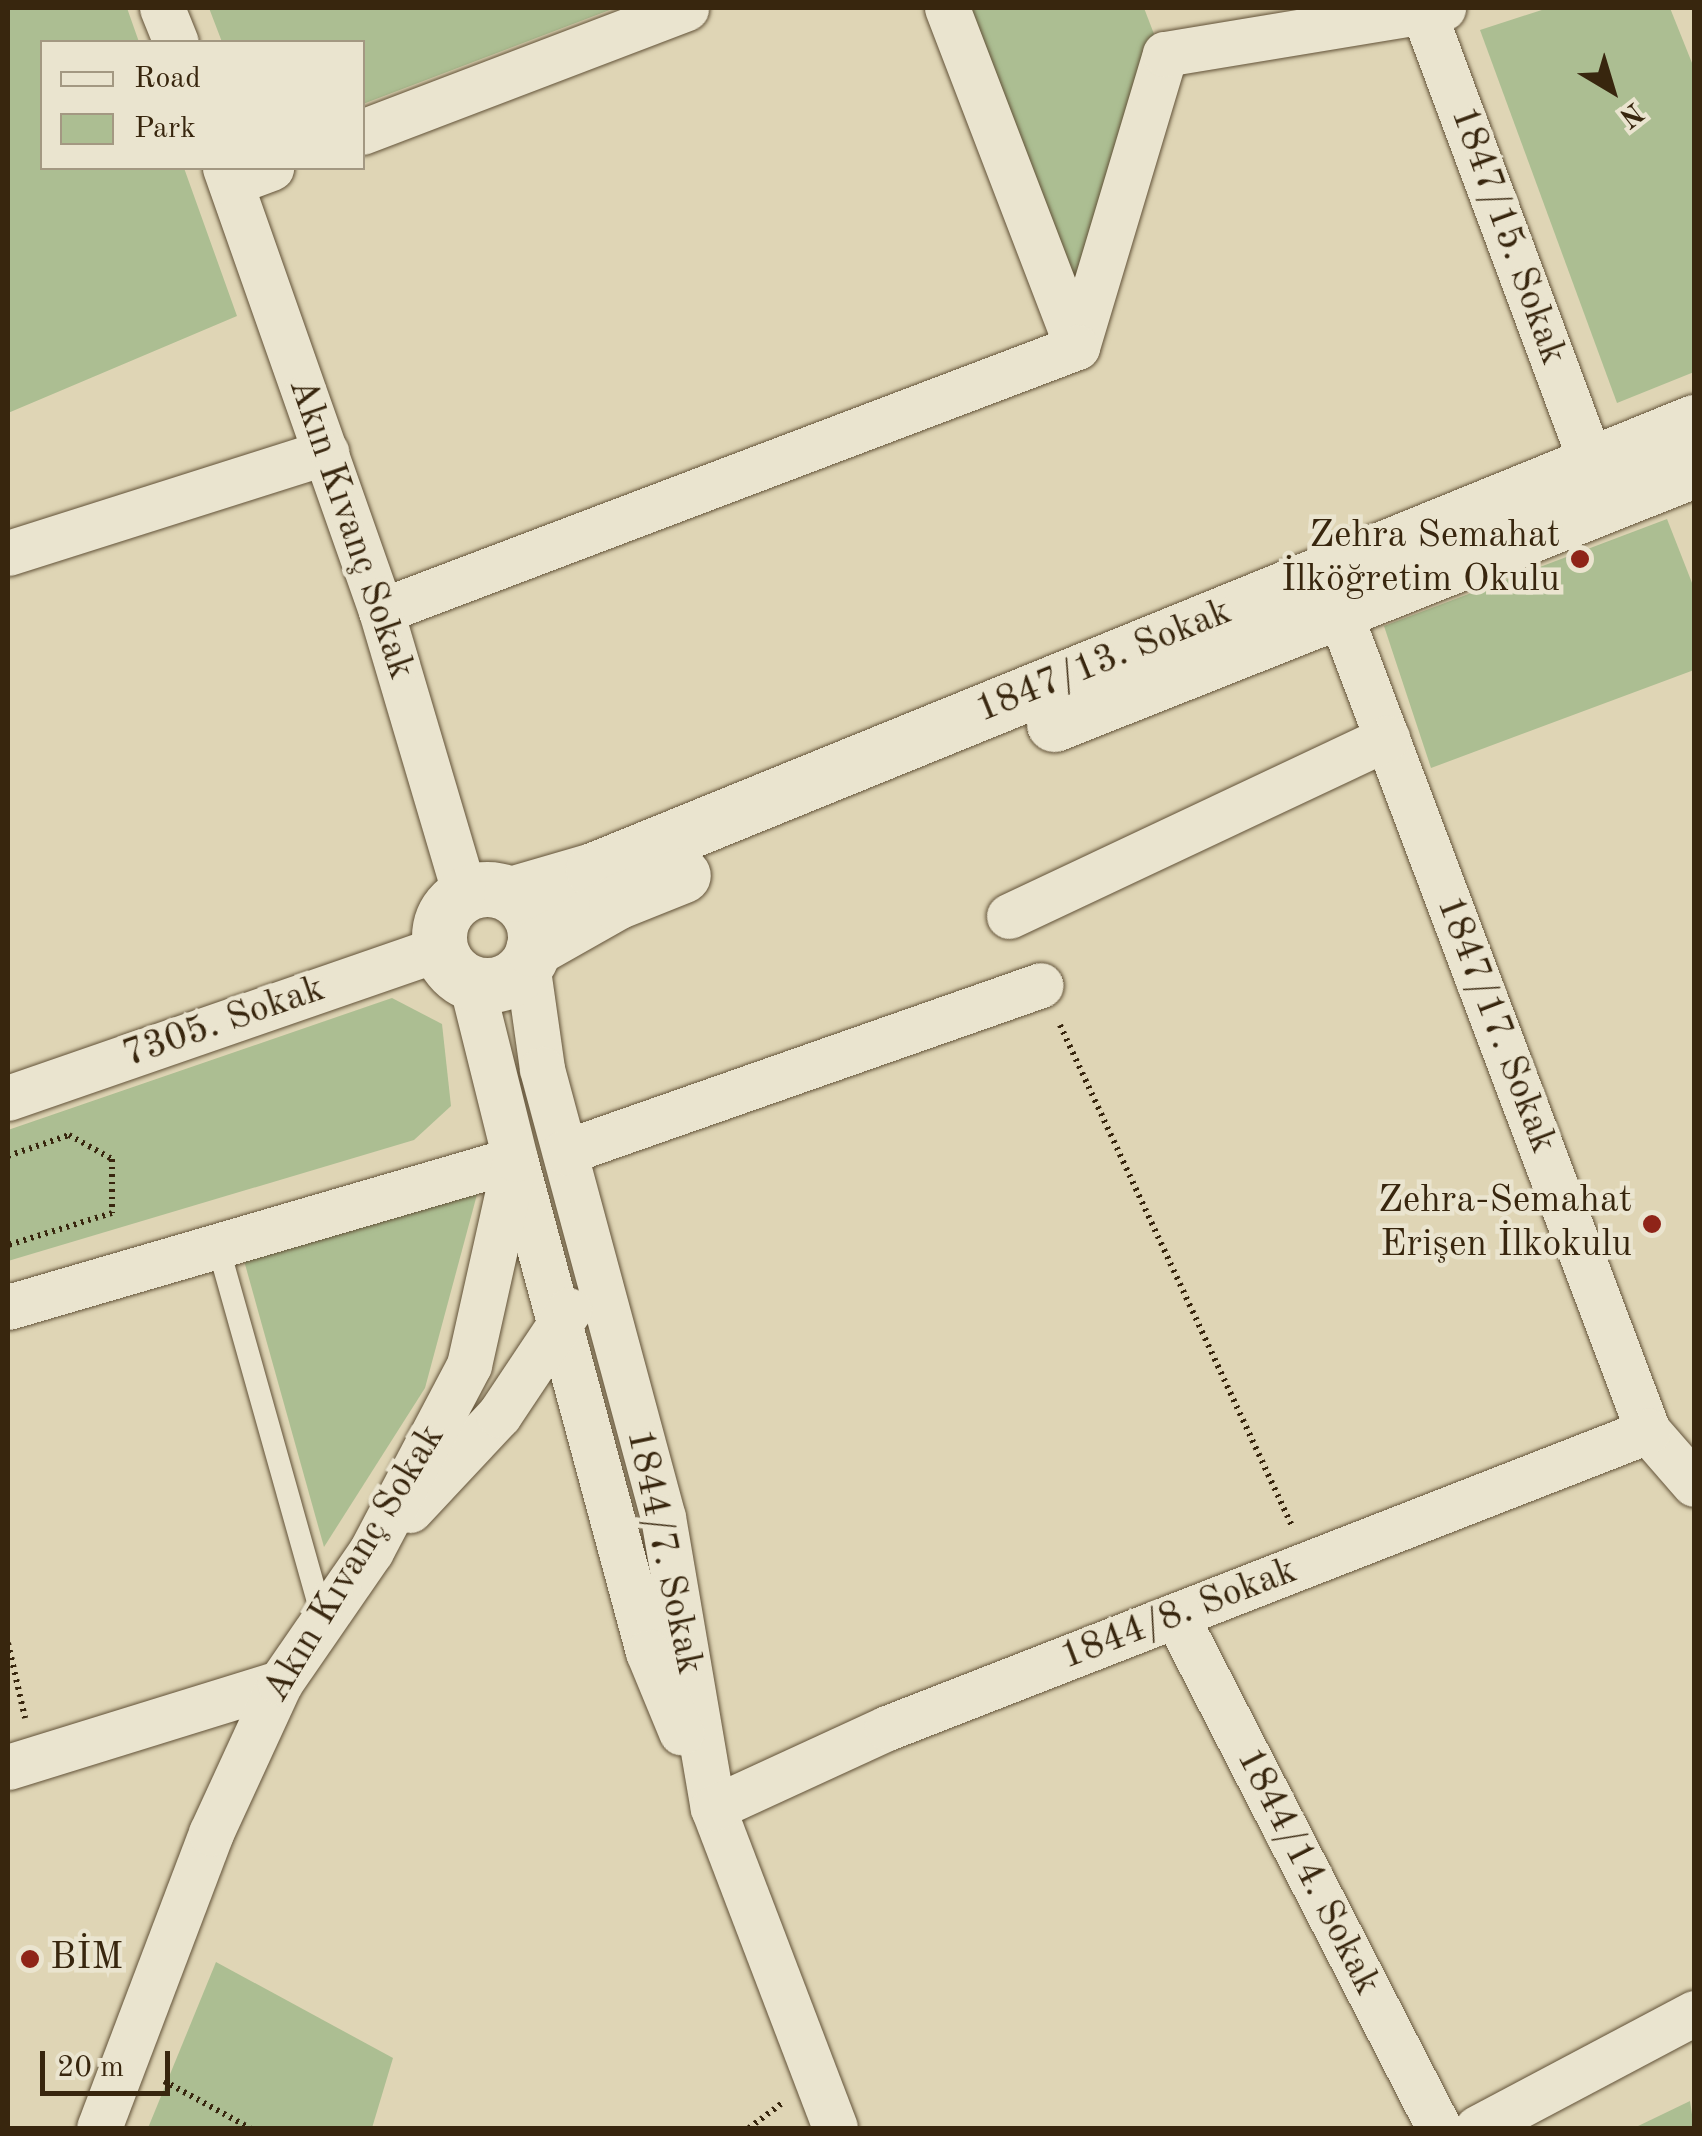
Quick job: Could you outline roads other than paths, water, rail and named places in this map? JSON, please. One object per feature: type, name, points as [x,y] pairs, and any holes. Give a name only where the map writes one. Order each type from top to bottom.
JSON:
[{"type":"main road","name":"1847/13. Sokak","points":[[488,894],[592,870],[1694,422]]},
{"type":"main road","name":"1847/13. Sokak","points":[[530,956],[616,902],[1338,609],[1694,470]]},
{"type":"main road","points":[[488,894],[531,918],[530,956],[502,983],[455,965],[443,916],[488,894]]},
{"type":"street","points":[[162,8],[175,40]]},
{"type":"street","points":[[365,131],[686,8]]},
{"type":"street","points":[[946,8],[1077,347]]},
{"type":"street","points":[[1077,347],[1166,54],[1430,10]]},
{"type":"street","name":"1847/15. Sokak","points":[[1430,10],[1592,464]]},
{"type":"street","name":"Akın Kıvanç Sokak","points":[[242,173],[326,452],[488,894]]},
{"type":"street","points":[[381,610],[1077,347]]},
{"type":"street","points":[[8,553],[326,452]]},
{"type":"street","name":"1847/17. Sokak","points":[[1338,609],[1648,1431],[1694,1484]]},
{"type":"street","points":[[1009,916],[1386,738]]},
{"type":"street","name":"1844/7. Sokak","points":[[530,956],[542,1068],[663,1517],[713,1808],[836,2128]]},
{"type":"street","name":"Akın Kıvanç Sokak","points":[[99,2128],[211,1833],[280,1683],[371,1551],[470,1365],[514,1160],[455,965]]},
{"type":"street","name":"7305. Sokak","points":[[8,1098],[455,965]]},
{"type":"street","points":[[564,1152],[1041,985]]},
{"type":"street","points":[[8,1307],[514,1160],[648,1652],[713,1808]]},
{"type":"street","points":[[371,1551],[499,1415],[594,1272]]},
{"type":"street","name":"1844/8. Sokak","points":[[713,1808],[887,1728],[1648,1431]]},
{"type":"street","name":"1844/14. Sokak","points":[[1176,1616],[1438,2128]]},
{"type":"street","points":[[21,1762],[280,1683]]},
{"type":"street","points":[[1477,2128],[1694,2013]]},
{"type":"lane","points":[[218,1246],[323,1620]]},
{"type":"place","name":"Zehra Semahat İlköğretim Okulu","points":[[1580,559]]},
{"type":"place","name":"Zehra-Semahat Erişen İlkokulu","points":[[1652,1224]]},
{"type":"place","name":"BİM","points":[[30,1959]]}]
